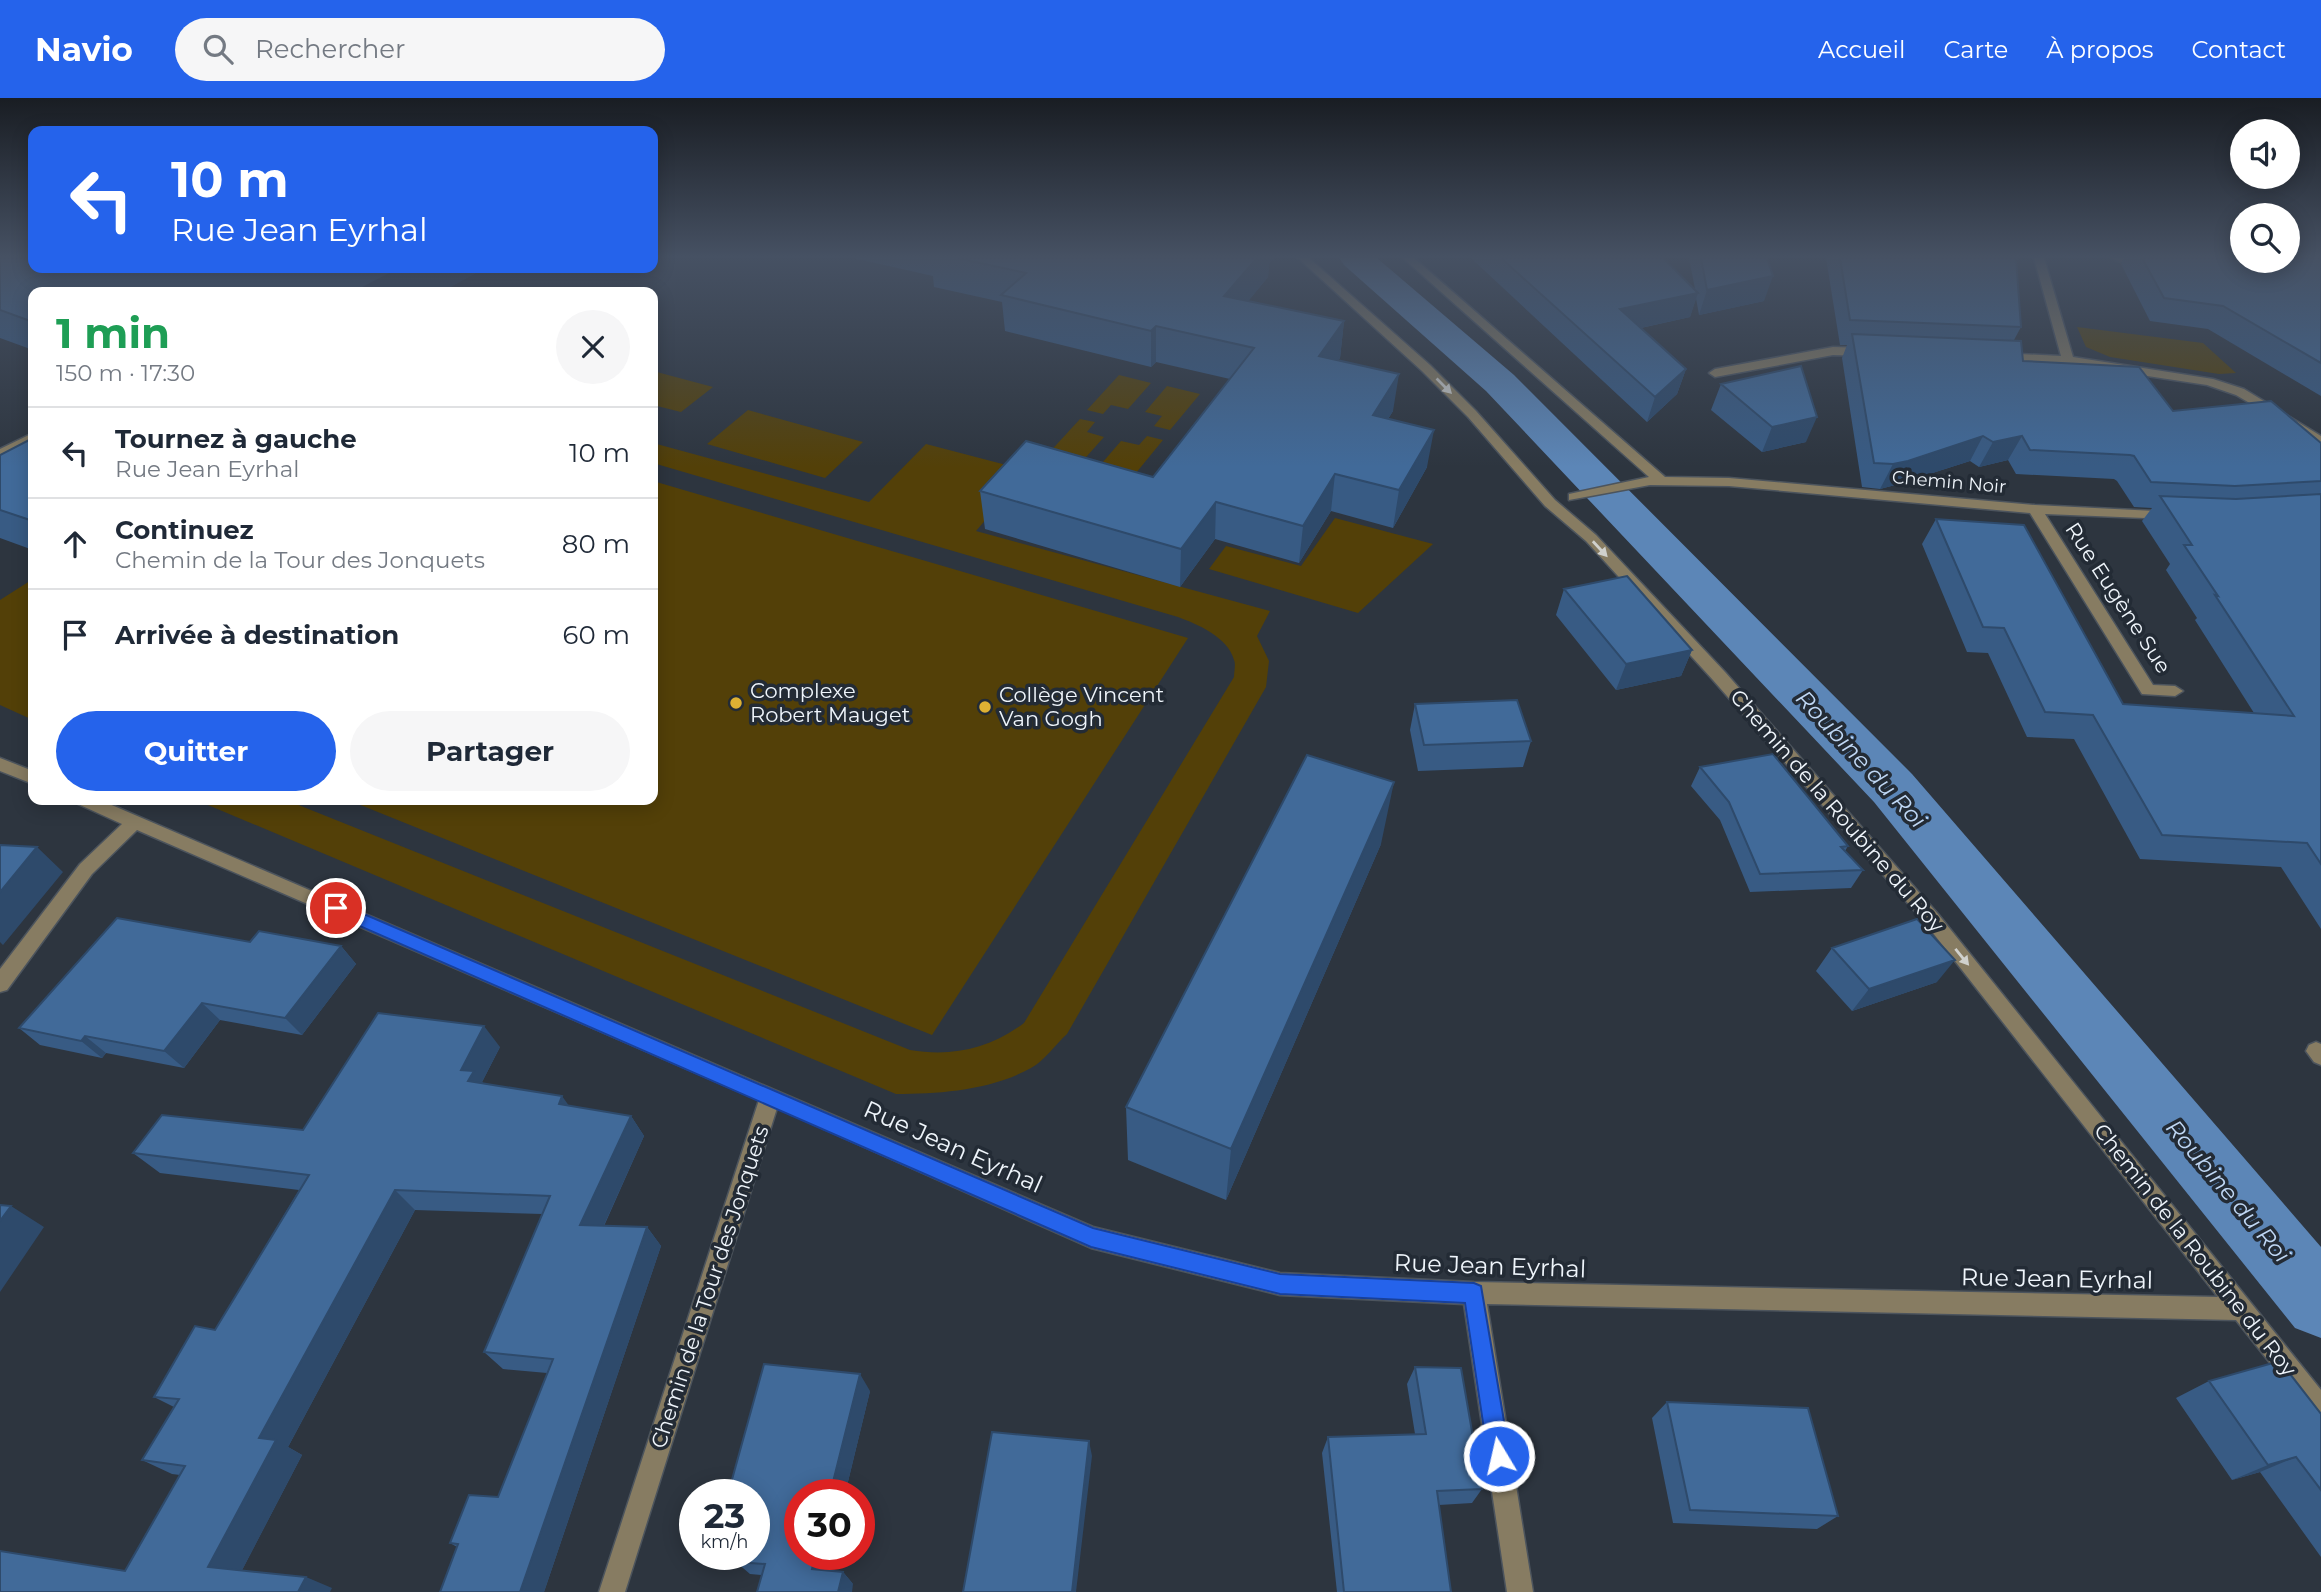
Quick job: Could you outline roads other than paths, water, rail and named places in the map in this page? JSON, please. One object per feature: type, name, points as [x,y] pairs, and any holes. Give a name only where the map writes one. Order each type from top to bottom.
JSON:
[{"type":"street","name":"Chemin de la Roubine du Roy","points":[[1380,328],[1444,386],[1550,502],[1591,538],[1719,676],[1932,919],[2321,1409]]},
{"type":"street","points":[[1485,328],[1655,481]]},
{"type":"street","points":[[2059,328],[2068,359]]},
{"type":"street","points":[[1715,373],[1833,351],[1875,352]]},
{"type":"street","points":[[1985,356],[2068,359],[2208,382],[2240,392],[2321,441]]},
{"type":"street","points":[[0,454],[28,440]]},
{"type":"street","name":"Chemin Noir","points":[[1574,496],[1655,481],[1729,482],[2035,509],[2178,516]]},
{"type":"street","name":"Rue Eugène Sue","points":[[2035,509],[2148,690],[2175,691]]},
{"type":"street","points":[[0,764],[28,776]]},
{"type":"street","points":[[96,805],[771,1096]]},
{"type":"street","points":[[0,984],[86,869],[135,822]]},
{"type":"street","name":"Rue Jean Eyrhal","points":[[771,1096],[1091,1237],[1280,1284],[1474,1293],[2243,1309]]},
{"type":"street","name":"Chemin de la Tour des Jonquets","points":[[612,1592],[771,1096]]},
{"type":"street","points":[[1474,1293],[1520,1592]]},
{"type":"waterway","name":"Roubine du Roi","points":[[1436,328],[1500,383],[1893,788],[2321,1302]]},
{"type":"place","name":"Complexe Robert Mauget","points":[[736,703]]},
{"type":"place","name":"Collège Vincent Van Gogh","points":[[985,707]]}]
